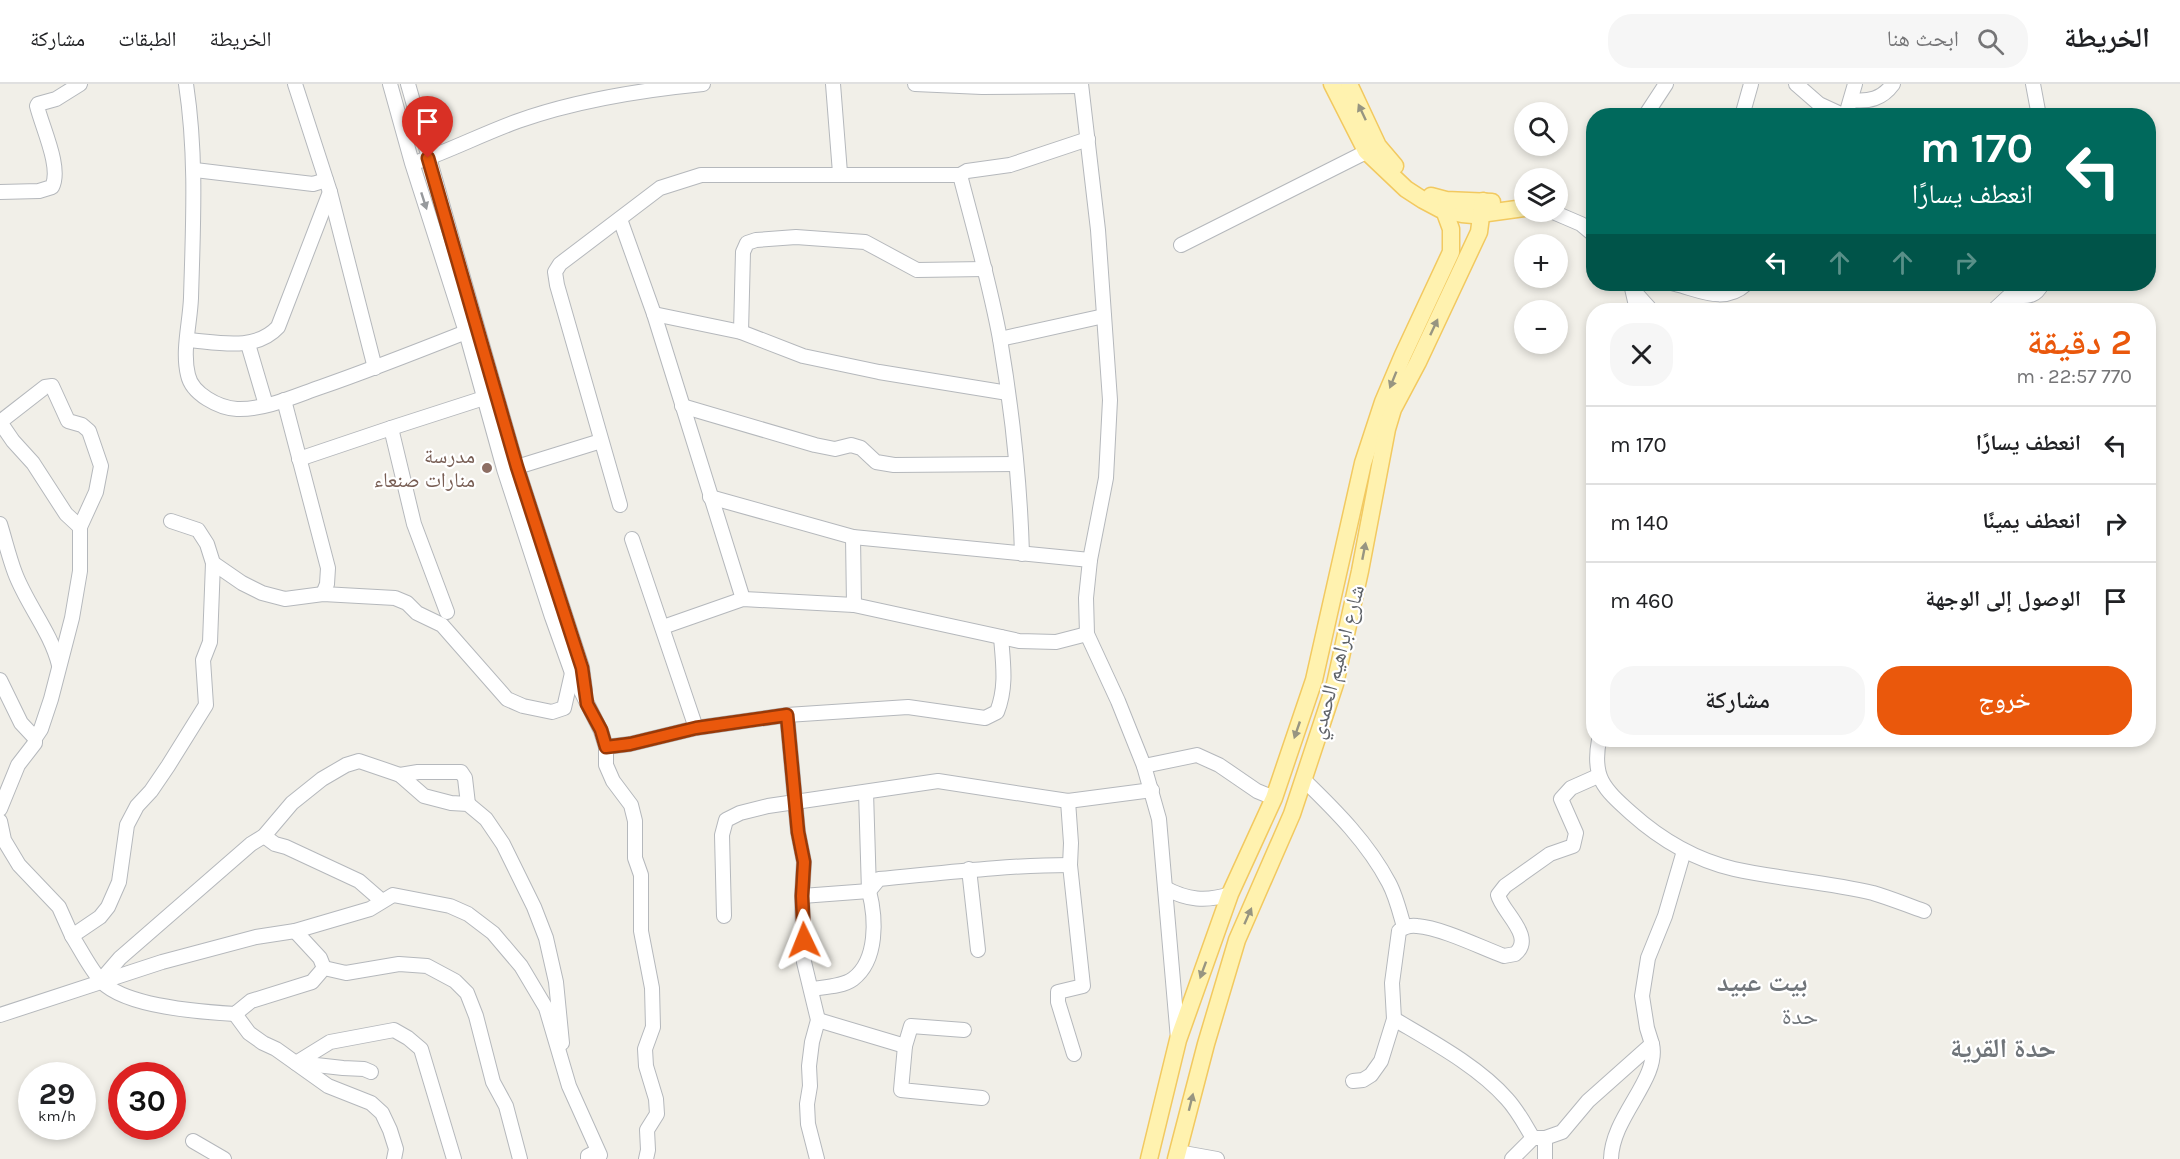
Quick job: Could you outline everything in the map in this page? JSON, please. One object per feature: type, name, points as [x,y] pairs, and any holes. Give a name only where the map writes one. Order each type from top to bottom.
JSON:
[{"type":"main road","points":[[1332,84],[1372,149],[1406,189],[1444,210],[1462,214],[1482,208]]},
{"type":"main road","points":[[1349,84],[1372,149],[1429,194],[1482,208],[1514,208]]},
{"type":"main road","name":"شارع ابراهيم الحمدي","points":[[1149,1159],[1178,1040],[1230,894],[1274,798],[1314,680],[1363,463],[1383,402],[1410,358],[1479,232],[1482,208]]},
{"type":"main road","name":"شارع ابراهيم الحمدي","points":[[1177,1155],[1206,1044],[1237,940],[1279,847],[1304,780],[1335,684],[1381,468],[1387,429],[1410,358],[1451,252],[1451,229],[1444,210]]},
{"type":"main road","points":[[1479,232],[1495,217],[1514,210]]},
{"type":"main road","points":[[1363,463],[1381,468]]},
{"type":"main road","points":[[1256,836],[1279,847]]},
{"type":"street","points":[[0,192],[52,188],[56,180],[49,142],[37,106],[56,99],[80,84]]},
{"type":"street","points":[[186,84],[193,126],[195,170],[188,376],[195,390],[207,398],[237,409],[266,405],[375,368],[466,332]]},
{"type":"street","points":[[295,84],[328,186],[375,368]]},
{"type":"street","points":[[213,563],[242,583],[285,599],[323,594],[395,598],[407,603],[417,613],[442,625],[507,699],[523,706],[552,712],[564,708],[577,670],[552,617],[504,469],[466,332],[412,163],[390,84]]},
{"type":"street","points":[[408,84],[587,704],[601,730],[606,747],[606,765],[613,781],[631,805],[635,821],[635,858],[641,875],[641,931],[652,988],[653,1027],[645,1049],[646,1066],[656,1099],[657,1114],[647,1130],[646,1159]]},
{"type":"street","points":[[412,163],[520,121],[585,102],[654,89],[703,84]]},
{"type":"street","points":[[833,84],[840,173]]},
{"type":"street","points":[[915,84],[982,87],[1081,85],[1098,230],[1110,400],[1106,478],[1090,560],[1086,598],[1087,634],[1118,701],[1152,790],[1163,847],[1178,1040]]},
{"type":"street","points":[[1650,108],[1666,84]]},
{"type":"street","points":[[1744,108],[1751,84]]},
{"type":"street","points":[[1796,84],[1820,104],[1829,108]]},
{"type":"street","points":[[1848,108],[1854,84]]},
{"type":"street","points":[[1851,100],[1866,102],[1880,97],[1893,84]]},
{"type":"street","points":[[2032,84],[2037,108]]},
{"type":"street","points":[[620,505],[555,272],[560,264],[660,188],[701,175],[840,173],[960,175],[967,171],[1010,165],[1088,139]]},
{"type":"street","points":[[1181,245],[1372,149]]},
{"type":"street","points":[[195,170],[328,186]]},
{"type":"street","points":[[960,175],[985,269],[1008,393],[1019,488],[1022,554]]},
{"type":"street","points":[[188,340],[248,344],[266,336],[278,327],[328,186]]},
{"type":"street","points":[[1568,218],[1586,228]]},
{"type":"street","points":[[620,219],[654,314],[744,599]]},
{"type":"street","points":[[741,332],[744,252],[747,243],[756,240],[796,237],[865,242],[917,270],[985,269]]},
{"type":"street","points":[[1635,291],[1645,303]]},
{"type":"street","points":[[1702,291],[1730,294],[1735,291]]},
{"type":"street","points":[[2002,303],[2008,297],[2027,297],[2034,295],[2037,291]]},
{"type":"street","points":[[654,314],[741,332],[803,356],[879,372],[1008,393]]},
{"type":"street","points":[[999,339],[1104,316]]},
{"type":"street","points":[[248,344],[266,405]]},
{"type":"street","points":[[0,809],[18,765],[35,743],[35,738],[42,729],[72,618],[80,571],[80,527],[96,492],[101,466],[89,431],[82,425],[68,421],[52,386],[45,387],[0,422],[33,463],[66,514],[80,527]]},
{"type":"street","points":[[299,459],[484,398]]},
{"type":"street","points":[[284,400],[328,568],[327,584],[323,594]]},
{"type":"street","points":[[682,406],[815,445],[835,449],[851,445],[861,448],[876,462],[894,465],[1016,464]]},
{"type":"street","points":[[392,428],[414,524],[447,612]]},
{"type":"street","points":[[517,467],[601,441]]},
{"type":"street","points":[[710,497],[853,537],[1090,560]]},
{"type":"street","points":[[72,936],[100,917],[108,907],[118,882],[127,825],[137,806],[151,791],[206,705],[203,660],[210,642],[213,563],[207,544],[198,530],[171,521]]},
{"type":"street","points":[[0,524],[15,574],[51,641],[59,666]]},
{"type":"street","points":[[853,537],[854,605]]},
{"type":"street","points":[[632,539],[696,728]]},
{"type":"street","points":[[663,627],[744,599],[854,605],[1019,641],[1056,642],[1087,634]]},
{"type":"street","points":[[606,747],[630,744],[696,728],[787,715],[908,707],[985,718],[997,712],[1002,700],[1005,684],[1001,637]]},
{"type":"street","points":[[0,680],[21,723],[35,738]]},
{"type":"street","points":[[787,715],[798,832],[804,862],[802,896],[804,962],[818,1020],[812,1042],[807,1104],[808,1124],[817,1159]]},
{"type":"street","points":[[1598,747],[1596,758],[1598,776],[1617,800],[1641,822],[1684,851],[1732,869],[1874,894],[1924,911]]},
{"type":"street","points":[[1144,766],[1197,754],[1219,765],[1257,792],[1274,798]]},
{"type":"street","points":[[101,981],[120,958],[251,844],[264,836],[292,803],[322,778],[359,761],[400,775],[424,796],[468,804],[486,819],[502,844],[534,907],[546,938],[561,1016],[561,1054]]},
{"type":"street","points":[[400,775],[418,772],[461,772],[465,778],[468,804]]},
{"type":"street","points":[[1353,1081],[1364,1080],[1377,1068],[1394,1019],[1392,983],[1397,936],[1404,927],[1417,926],[1440,932],[1504,956],[1515,954],[1521,945],[1521,931],[1498,895],[1505,886],[1550,854],[1573,846],[1576,833],[1561,799],[1571,788],[1598,776]]},
{"type":"street","points":[[1304,780],[1364,843],[1390,884],[1404,927]]},
{"type":"street","points":[[724,916],[722,835],[726,820],[740,813],[796,802],[938,781],[1068,801],[1152,790]]},
{"type":"street","points":[[811,989],[851,980],[862,969],[872,946],[873,907],[869,891],[866,792]]},
{"type":"street","points":[[1068,801],[1070,865],[1083,986],[1058,992],[1058,1002],[1074,1054]]},
{"type":"street","points":[[0,821],[4,840],[19,865],[59,907],[72,936],[101,981],[123,995],[192,1011],[235,1014],[251,1001],[312,982],[324,968]]},
{"type":"street","points":[[264,836],[275,844],[359,881],[382,901]]},
{"type":"street","points":[[1611,1159],[1611,1148],[1620,1122],[1655,1056],[1642,996],[1643,986],[1648,958],[1665,916],[1684,851]]},
{"type":"street","points":[[802,896],[869,891],[879,879],[969,869],[1070,865]]},
{"type":"street","points":[[969,869],[978,950]]},
{"type":"street","points":[[1165,888],[1177,895],[1196,899],[1217,898],[1230,894]]},
{"type":"street","points":[[0,1015],[101,981],[256,937],[295,931],[370,909],[393,895],[450,906],[468,914],[493,933],[521,966],[546,1008],[569,1086],[597,1158]]},
{"type":"street","points":[[295,931],[320,958],[324,968]]},
{"type":"street","points":[[324,968],[346,973],[399,964],[427,966],[455,981],[467,993],[476,1016],[493,1082],[506,1106],[520,1159]]},
{"type":"street","points":[[235,1014],[249,1033],[263,1043],[328,1086],[370,1103],[382,1113],[396,1149],[394,1159]]},
{"type":"street","points":[[1394,1019],[1430,1040],[1489,1082],[1507,1099],[1539,1138],[1545,1159]]},
{"type":"street","points":[[818,1020],[904,1046]]},
{"type":"street","points":[[964,1030],[911,1026],[904,1046],[901,1090],[981,1098]]},
{"type":"street","points":[[296,1063],[330,1042],[394,1030],[408,1038],[421,1049],[454,1159]]},
{"type":"street","points":[[1512,1159],[1539,1138],[1562,1132],[1588,1101],[1652,1044]]},
{"type":"street","points":[[296,1063],[364,1069],[371,1072]]},
{"type":"street","points":[[193,1141],[224,1159]]},
{"type":"street","points":[[1177,1155],[1217,1159]]},
{"type":"place","name":"مدرسة منارات صنعاء","points":[[487,468]]},
{"type":"district","name":"بيت عبيد","points":[[1762,982]]},
{"type":"district","name":"حدة","points":[[1800,1016]]},
{"type":"district","name":"حدة القرية","points":[[2003,1048]]},
{"type":"route","points":[[428,158],[517,467],[582,668],[587,704],[601,730],[606,747],[630,744],[696,728],[787,715],[798,832],[804,862],[802,896],[804,940]]}]
